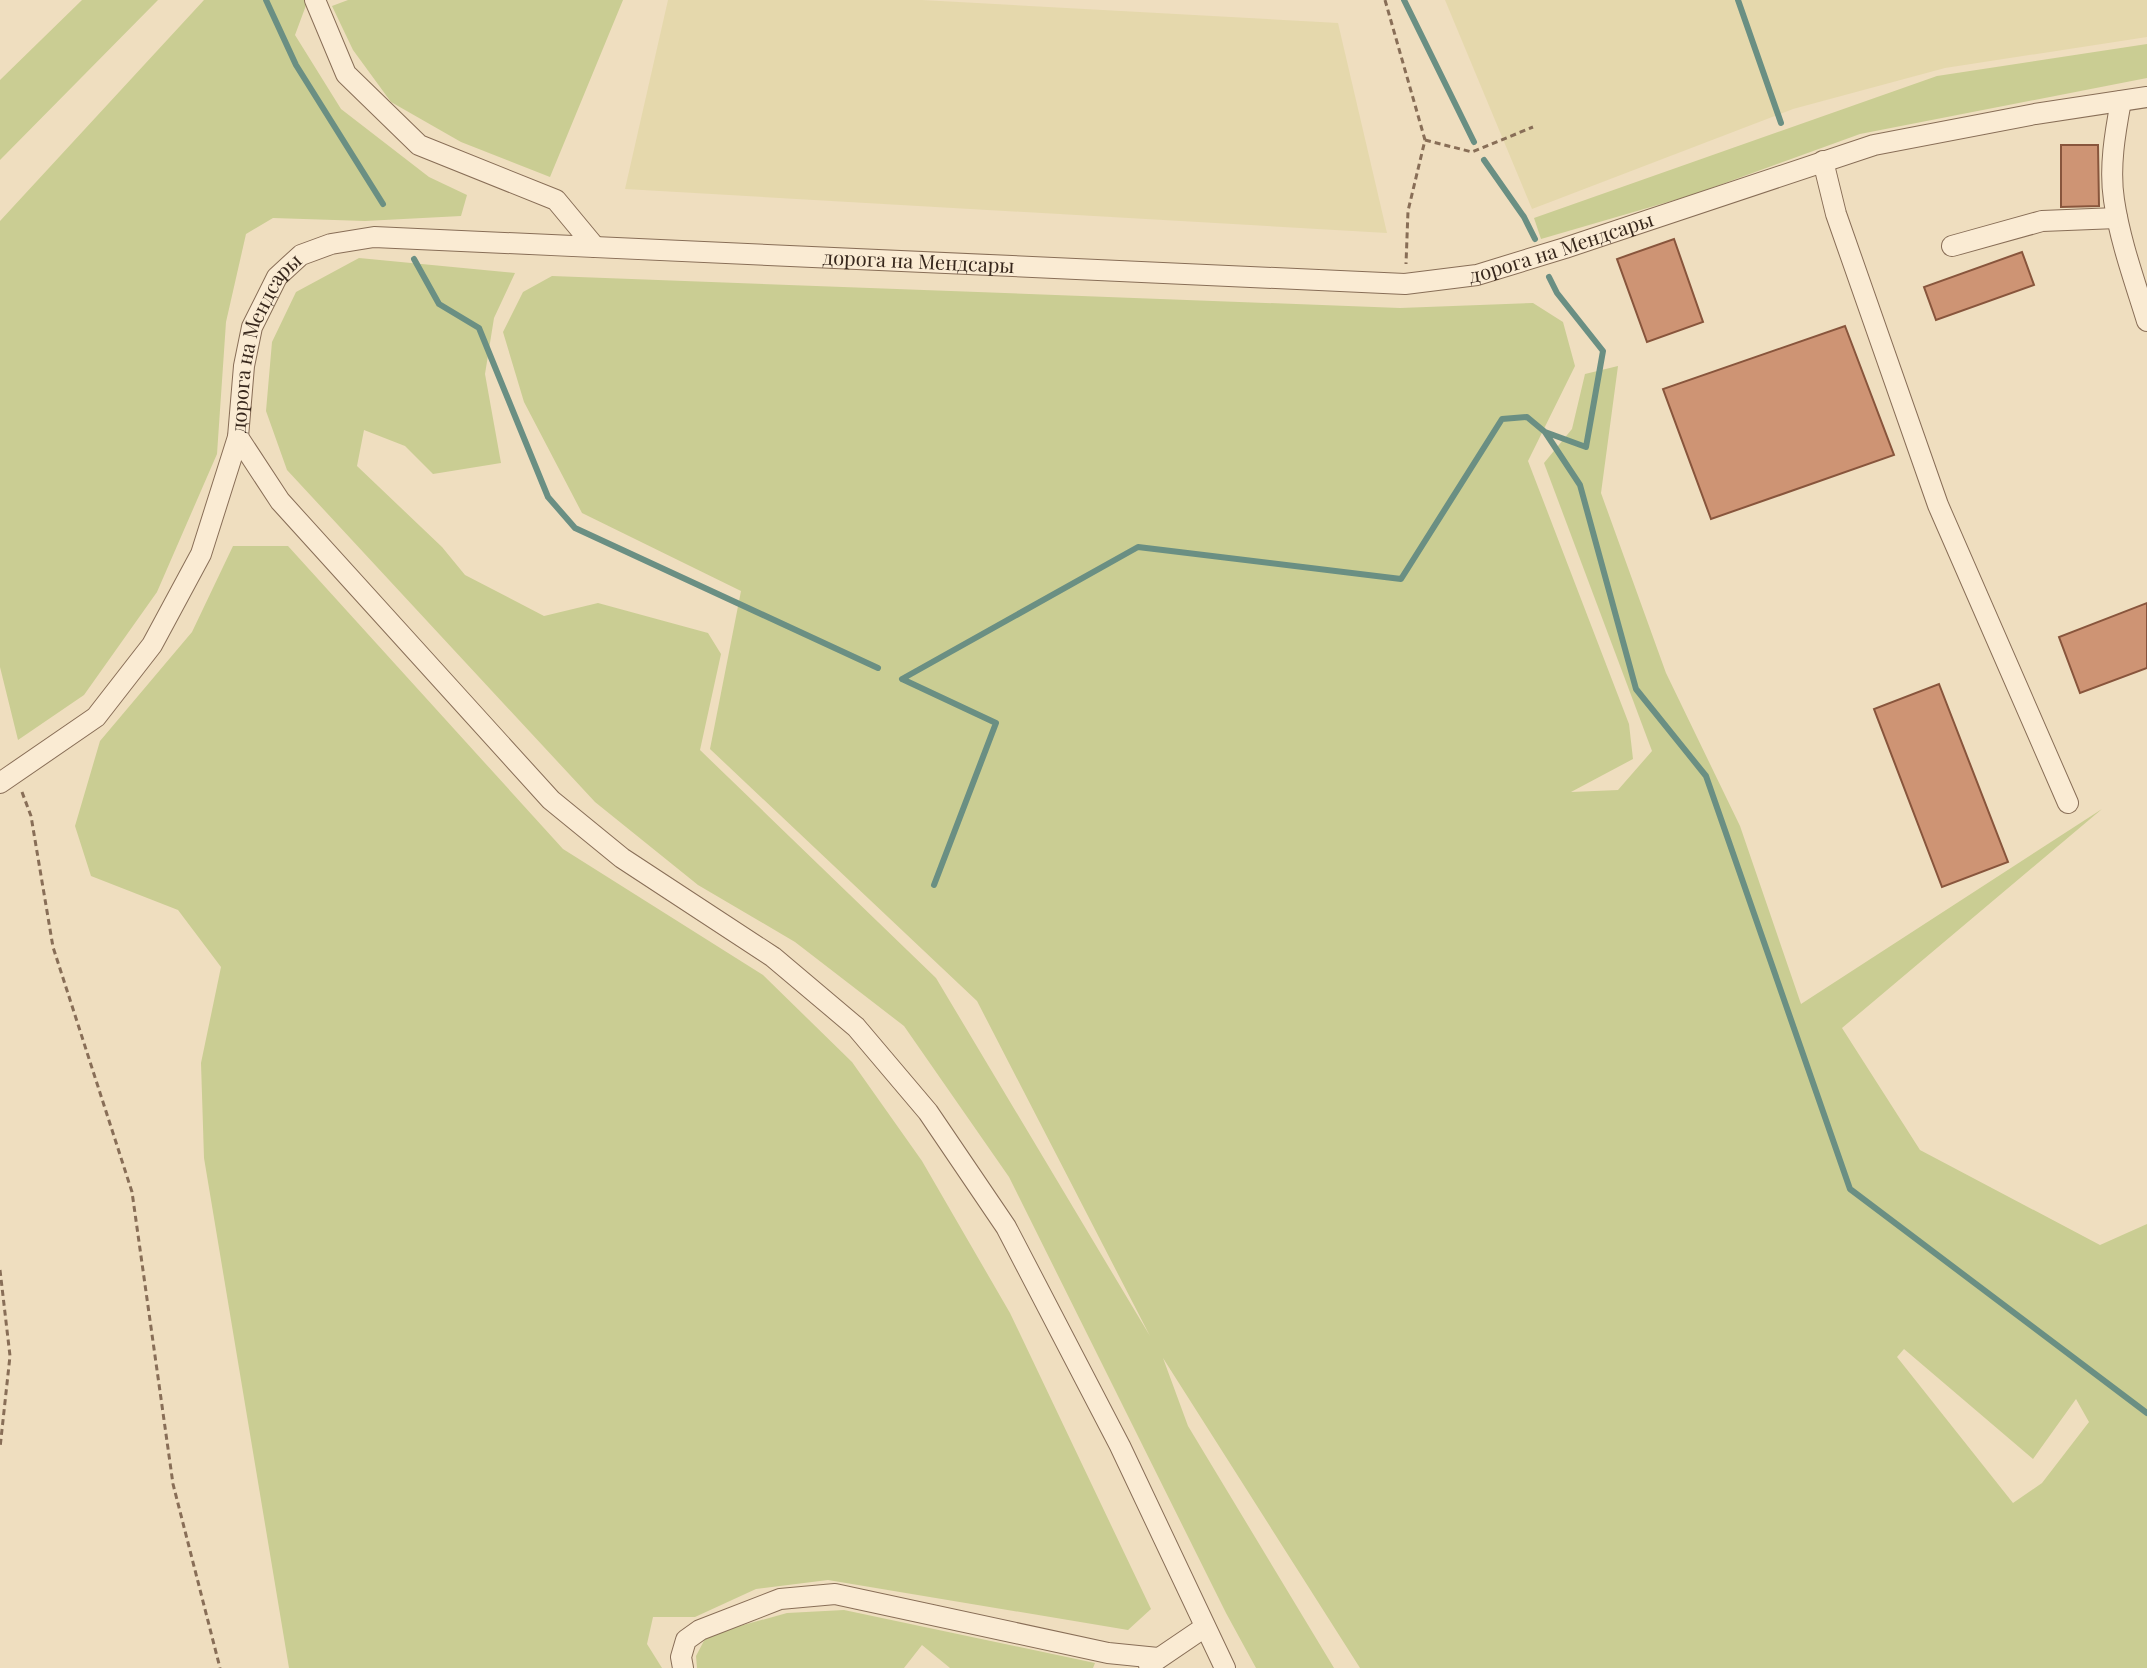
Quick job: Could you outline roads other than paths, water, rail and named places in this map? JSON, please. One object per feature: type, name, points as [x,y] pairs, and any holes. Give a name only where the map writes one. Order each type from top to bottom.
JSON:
[{"type":"street","points":[[315,0],[346,74],[419,145],[556,200],[595,247]]},
{"type":"street","name":"дорога на Мендсары","points":[[7,778],[96,717],[152,645],[201,554],[238,437],[244,366],[252,327],[277,277],[301,255],[331,244],[374,237],[1405,284],[1477,275],[1874,145],[1927,133],[2147,97]]},
{"type":"street","points":[[2121,101],[2113,144],[2113,198],[2147,321]]},
{"type":"street","points":[[1823,161],[1836,214],[1938,505],[2068,803]]},
{"type":"street","points":[[1952,246],[2042,221],[2117,218]]},
{"type":"street","points":[[238,437],[280,501],[551,800],[622,858],[773,957],[856,1027],[928,1112],[1006,1227],[1120,1446],[1225,1668]]},
{"type":"street","points":[[683,1668],[681,1657],[686,1640],[700,1630],[780,1599],[835,1594],[1151,1663],[1205,1627]]},
{"type":"waterway","points":[[266,0],[296,65],[383,204]]},
{"type":"waterway","points":[[1404,0],[1474,142]]},
{"type":"waterway","points":[[1738,0],[1781,123]]},
{"type":"waterway","points":[[1484,160],[1524,217],[1535,239]]},
{"type":"waterway","points":[[414,259],[439,304],[479,328],[548,497],[575,528],[878,668]]},
{"type":"waterway","points":[[1549,277],[1557,293],[1603,351],[1586,447],[1545,432],[1580,485],[1636,689],[1706,776],[1850,1189],[2147,1413]]},
{"type":"waterway","points":[[902,679],[1138,547],[1401,579],[1502,419],[1527,417],[1545,432]]},
{"type":"waterway","points":[[902,679],[996,723],[934,885]]}]
